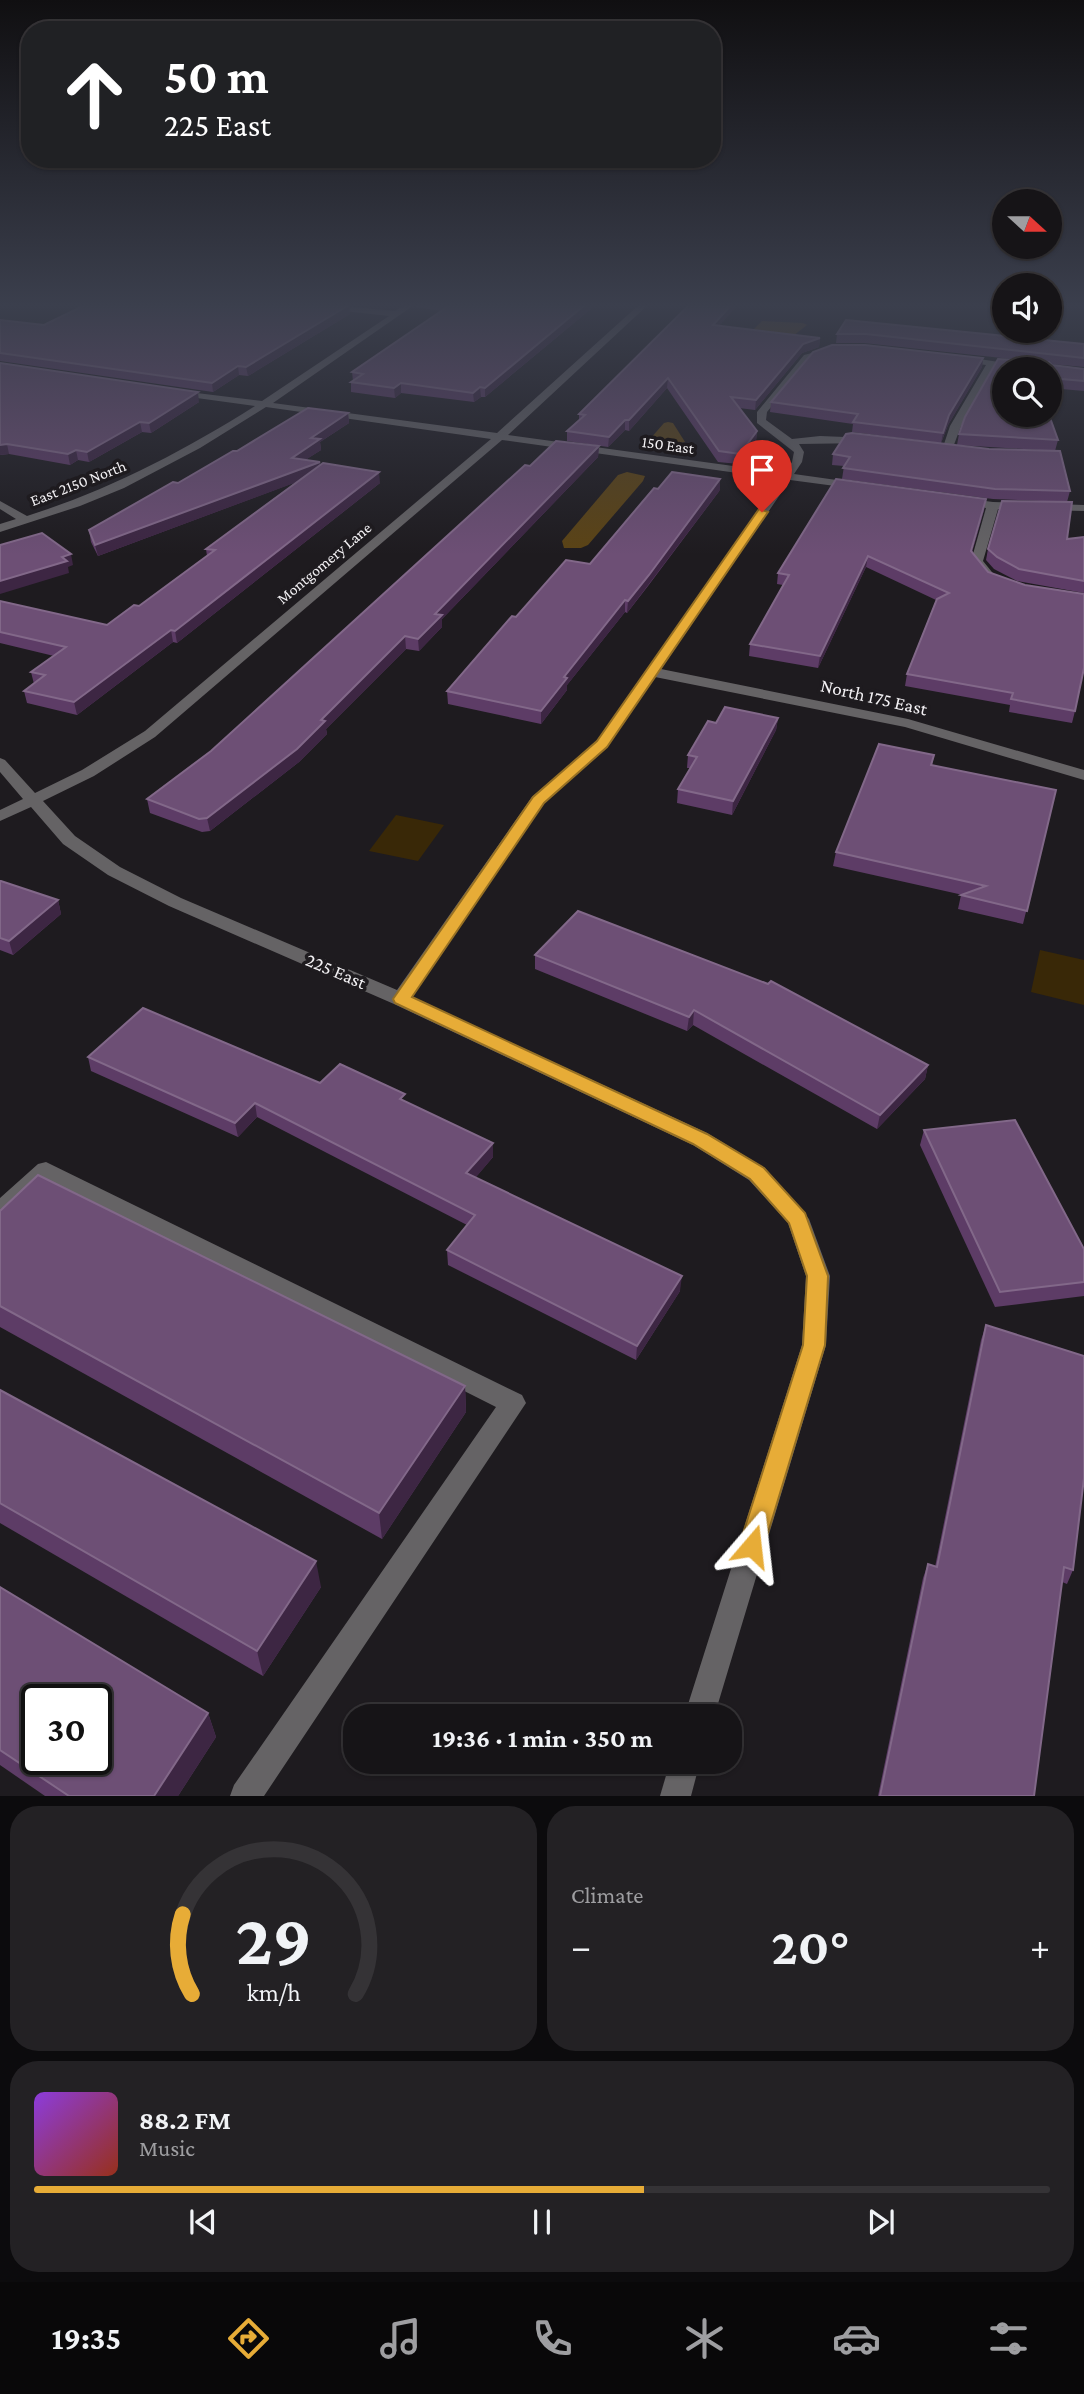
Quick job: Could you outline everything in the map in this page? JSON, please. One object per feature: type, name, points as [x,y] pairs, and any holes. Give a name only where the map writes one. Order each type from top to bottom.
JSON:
[{"type":"street","name":"East 2150 North","points":[[0,528],[120,486],[218,433],[287,387]]},
{"type":"street","name":"Montgomery Lane","points":[[0,817],[88,773],[150,734],[499,438],[555,387]]},
{"type":"street","points":[[401,999],[538,800],[593,755],[797,462],[799,452],[792,442],[761,421],[762,412],[783,387]]},
{"type":"street","points":[[947,450],[958,416],[982,387]]},
{"type":"street","name":"150 East","points":[[165,391],[869,488]]},
{"type":"street","points":[[792,442],[852,438],[883,442]]},
{"type":"street","points":[[933,448],[960,452]]},
{"type":"street","points":[[952,499],[993,505],[1084,508]]},
{"type":"street","points":[[0,504],[25,520]]},
{"type":"street","points":[[993,505],[977,561],[996,580]]},
{"type":"street","name":"North 175 East","points":[[652,672],[908,723],[1084,775]]},
{"type":"street","name":"225 East","points":[[0,763],[69,840],[114,871],[143,887],[401,999],[700,1139],[757,1174],[797,1219],[818,1276],[814,1345],[703,1704]]},
{"type":"street","points":[[0,1211],[46,1170],[513,1403],[245,1796]]},
{"type":"street","points":[[675,1796],[681,1774]]},
{"type":"shaded area","points":[[668,422],[673,423],[685,442],[663,445],[650,439]]},
{"type":"shaded area","points":[[627,472],[645,476],[588,545],[581,548],[564,548],[562,541],[618,475]]},
{"type":"shaded area","points":[[396,815],[444,825],[418,861],[369,851]]},
{"type":"shaded area","points":[[1040,950],[1084,960],[1084,1005],[1031,992]]},
{"type":"building","points":[[0,387],[163,387],[198,392],[149,423],[140,422],[87,452],[76,450],[68,454],[0,445]]},
{"type":"building","points":[[428,387],[486,387],[480,387],[473,393]]},
{"type":"building","points":[[606,387],[660,387],[609,437],[567,431],[585,415],[579,414]]},
{"type":"building","points":[[674,387],[767,387],[756,400],[731,397],[757,431],[740,454],[719,451]]},
{"type":"building","points":[[784,387],[966,387],[949,415],[943,433],[853,422],[858,414],[771,402]]},
{"type":"building","points":[[982,387],[992,387],[992,427],[1053,427],[1058,440],[959,434],[965,417]]},
{"type":"building","points":[[308,408],[348,413],[311,438],[320,439],[292,458],[320,462],[95,545],[89,530],[173,482],[178,483],[237,451]]},
{"type":"building","points":[[846,434],[989,449],[1060,451],[1070,491],[995,489],[843,468],[850,457],[833,454]]},
{"type":"building","points":[[556,441],[599,446],[435,614],[442,615],[418,639],[405,636],[321,720],[325,721],[297,749],[207,818],[199,819],[147,799],[211,751],[525,465],[530,466]]},
{"type":"building","points":[[323,463],[379,472],[175,631],[171,630],[74,702],[24,691],[45,675],[31,672],[66,647],[0,632],[0,601],[107,625],[134,605],[139,606],[215,550],[206,549]]},
{"type":"building","points":[[672,472],[720,479],[649,575],[628,601],[625,600],[564,677],[567,678],[541,711],[447,691],[512,616],[516,617],[566,560],[590,564],[654,488],[658,489]]},
{"type":"building","points":[[836,479],[986,499],[971,551],[988,572],[1025,585],[1084,594],[1084,668],[1075,711],[1011,699],[1013,693],[907,674],[937,599],[949,593],[868,556],[820,656],[750,644],[789,575],[778,573]]},
{"type":"building","points":[[1002,501],[1072,502],[1067,539],[1084,537],[1084,581],[1019,569],[988,549]]},
{"type":"building","points":[[42,533],[71,554],[62,557],[67,561],[0,581],[0,545]]},
{"type":"building","points":[[725,707],[778,718],[733,801],[678,789],[697,757],[688,755],[708,721],[716,723]]},
{"type":"building","points":[[879,744],[934,755],[931,765],[1056,790],[1027,911],[961,895],[986,886],[836,852]]},
{"type":"building","points":[[0,881],[58,900],[9,941],[0,938]]},
{"type":"building","points":[[578,911],[768,984],[771,981],[928,1065],[880,1115],[694,1010],[689,1017],[535,955]]},
{"type":"building","points":[[143,1008],[320,1083],[340,1064],[405,1094],[400,1099],[493,1143],[466,1173],[682,1276],[637,1346],[447,1250],[475,1215],[255,1103],[235,1123],[88,1057]]},
{"type":"building","points":[[1015,1120],[1084,1249],[1084,1282],[1000,1292],[924,1130]]},
{"type":"building","points":[[38,1175],[465,1386],[379,1513],[0,1306],[0,1211]]},
{"type":"building","points":[[986,1325],[1084,1356],[1084,1478],[1073,1570],[1064,1567],[1034,1796],[880,1796],[928,1564],[937,1567]]},
{"type":"building","points":[[0,1390],[316,1561],[257,1651],[0,1503]]},
{"type":"building","points":[[0,1587],[208,1713],[154,1796],[69,1796],[38,1775],[112,1775],[112,1684],[21,1684],[21,1764],[0,1750]]},
{"type":"route","points":[[752,1546],[814,1345],[818,1276],[797,1219],[757,1174],[700,1139],[401,999],[538,800],[593,755],[602,744],[762,512]]}]
